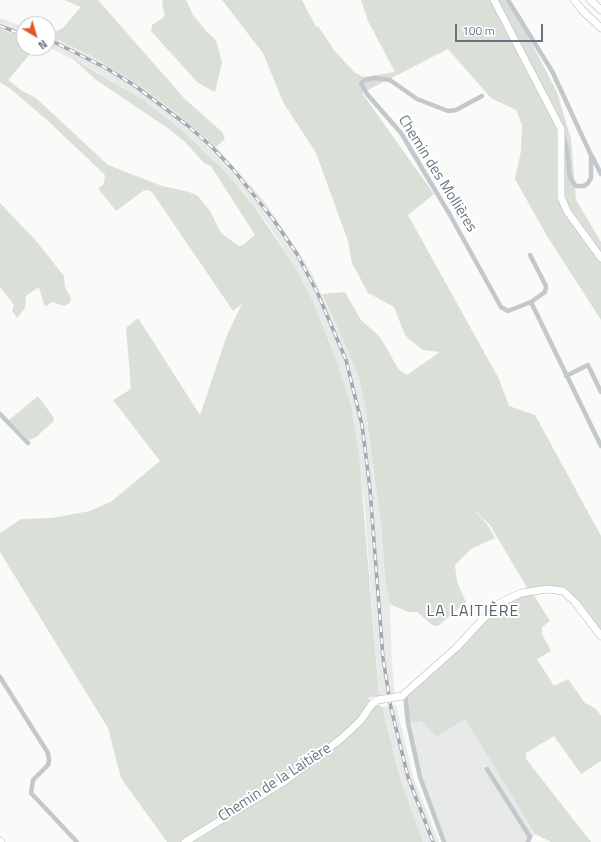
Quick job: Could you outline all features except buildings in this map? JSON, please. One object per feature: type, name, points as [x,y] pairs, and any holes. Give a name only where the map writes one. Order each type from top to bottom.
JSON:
[{"type":"main road","points":[[494,0],[540,86],[562,133],[560,159],[561,197],[567,211],[601,258]]},
{"type":"main road","points":[[574,0],[601,28]]},
{"type":"main road","points":[[590,0],[601,10]]},
{"type":"main road","points":[[404,695],[454,650],[496,605],[522,593],[547,589],[563,591],[575,602],[601,636]]},
{"type":"main road","name":"Chemin de la Laitière","points":[[185,842],[285,780],[342,738],[361,720],[372,704],[378,700],[404,695]]},
{"type":"street","points":[[508,0],[552,72],[601,174]]},
{"type":"street","name":"Chemin des Mollières","points":[[482,96],[456,110],[448,111],[417,99],[390,80],[375,78],[365,80],[361,83],[368,94],[401,133],[450,215],[501,307],[508,311],[531,302],[545,292],[546,286],[530,255]]},
{"type":"street","points":[[562,133],[567,150],[570,178],[576,186],[584,186],[588,183],[592,168],[591,155]]},
{"type":"street","points":[[531,302],[601,446]]},
{"type":"street","points":[[566,376],[588,364],[601,392]]},
{"type":"street","points":[[0,414],[28,443]]},
{"type":"street","points":[[0,677],[48,753],[48,765],[33,780],[31,793],[77,842]]},
{"type":"street","points":[[404,695],[408,723],[420,777],[444,842]]},
{"type":"street","points":[[487,769],[530,837],[528,842]]},
{"type":"shaded area","points":[[64,0],[98,0],[185,99],[222,132],[225,139],[216,147],[184,119],[138,84],[92,56],[56,39],[56,31],[63,28],[81,7]]},
{"type":"shaded area","points":[[163,0],[186,0],[193,15],[206,31],[216,40],[222,62],[215,92],[198,83],[151,31],[152,25],[163,18],[165,14],[162,6]]},
{"type":"shaded area","points":[[222,0],[302,0],[316,27],[318,26],[334,50],[354,72],[363,77],[395,72],[368,21],[361,0],[509,0],[557,92],[571,139],[576,200],[601,242],[601,320],[547,236],[515,179],[521,151],[522,125],[516,110],[491,98],[448,49],[362,93],[434,194],[408,215],[499,379],[509,406],[535,415],[601,536],[601,636],[569,592],[557,589],[533,594],[550,621],[542,627],[542,634],[551,651],[537,659],[554,686],[568,679],[585,703],[595,708],[601,716],[601,761],[581,774],[554,736],[526,753],[526,759],[591,842],[551,842],[535,834],[465,719],[437,737],[421,721],[408,723],[405,694],[496,605],[529,591],[490,525],[471,507],[487,524],[495,538],[471,549],[455,565],[457,582],[466,602],[438,626],[432,625],[417,612],[408,612],[390,604],[385,577],[381,523],[365,405],[358,375],[322,294],[345,292],[361,320],[380,337],[399,370],[407,375],[440,352],[423,350],[411,341],[405,335],[394,307],[368,293],[352,263],[348,241],[316,153],[283,102],[263,53]]},
{"type":"shaded area","points":[[0,18],[16,24],[16,35],[0,29]]},
{"type":"shaded area","points":[[0,29],[16,35],[16,56],[28,56],[8,80],[22,91],[36,98],[108,165],[162,186],[189,192],[198,196],[210,211],[221,233],[239,246],[243,245],[255,235],[211,166],[204,163],[185,142],[169,129],[95,79],[72,58],[143,100],[182,130],[227,173],[254,206],[292,262],[310,295],[338,364],[351,406],[359,454],[379,696],[367,698],[382,707],[399,775],[423,842],[167,842],[121,778],[108,728],[0,552],[0,533],[21,519],[52,518],[90,511],[112,501],[160,461],[113,400],[131,389],[126,328],[138,318],[200,415],[227,335],[242,304],[233,311],[152,192],[148,190],[143,191],[116,211],[98,188],[104,184],[105,175],[47,120],[12,90],[0,82]]},
{"type":"shaded area","points":[[56,39],[92,56],[138,84],[184,119],[216,147],[262,198],[313,276],[358,375],[365,405],[381,523],[385,577],[390,604],[392,665],[395,694],[379,696],[364,500],[351,406],[338,364],[310,295],[292,262],[268,224],[244,192],[213,159],[182,130],[143,100],[94,70],[56,51]]},
{"type":"shaded area","points":[[0,203],[37,242],[64,276],[65,287],[71,298],[70,303],[64,306],[52,302],[47,306],[44,305],[39,287],[26,296],[25,308],[17,318],[12,310],[14,305],[0,287]]},
{"type":"shaded area","points":[[38,396],[54,418],[53,422],[36,437],[29,440],[9,420]]},
{"type":"shaded area","points":[[396,705],[414,780],[439,842],[423,842],[399,775],[382,707]]},
{"type":"shaded area","points":[[465,719],[535,834],[528,842],[446,842],[417,766],[408,723],[421,721],[437,737]]},
{"type":"railway","points":[[0,26],[16,32]]},
{"type":"railway","points":[[56,43],[106,68],[134,85],[187,125],[211,146],[232,168],[273,219],[297,254],[318,294],[346,360],[362,425],[370,489],[383,658],[391,708],[408,777],[433,842]]},
{"type":"district","name":"LA LAITIÈRE","points":[[473,612]]}]
